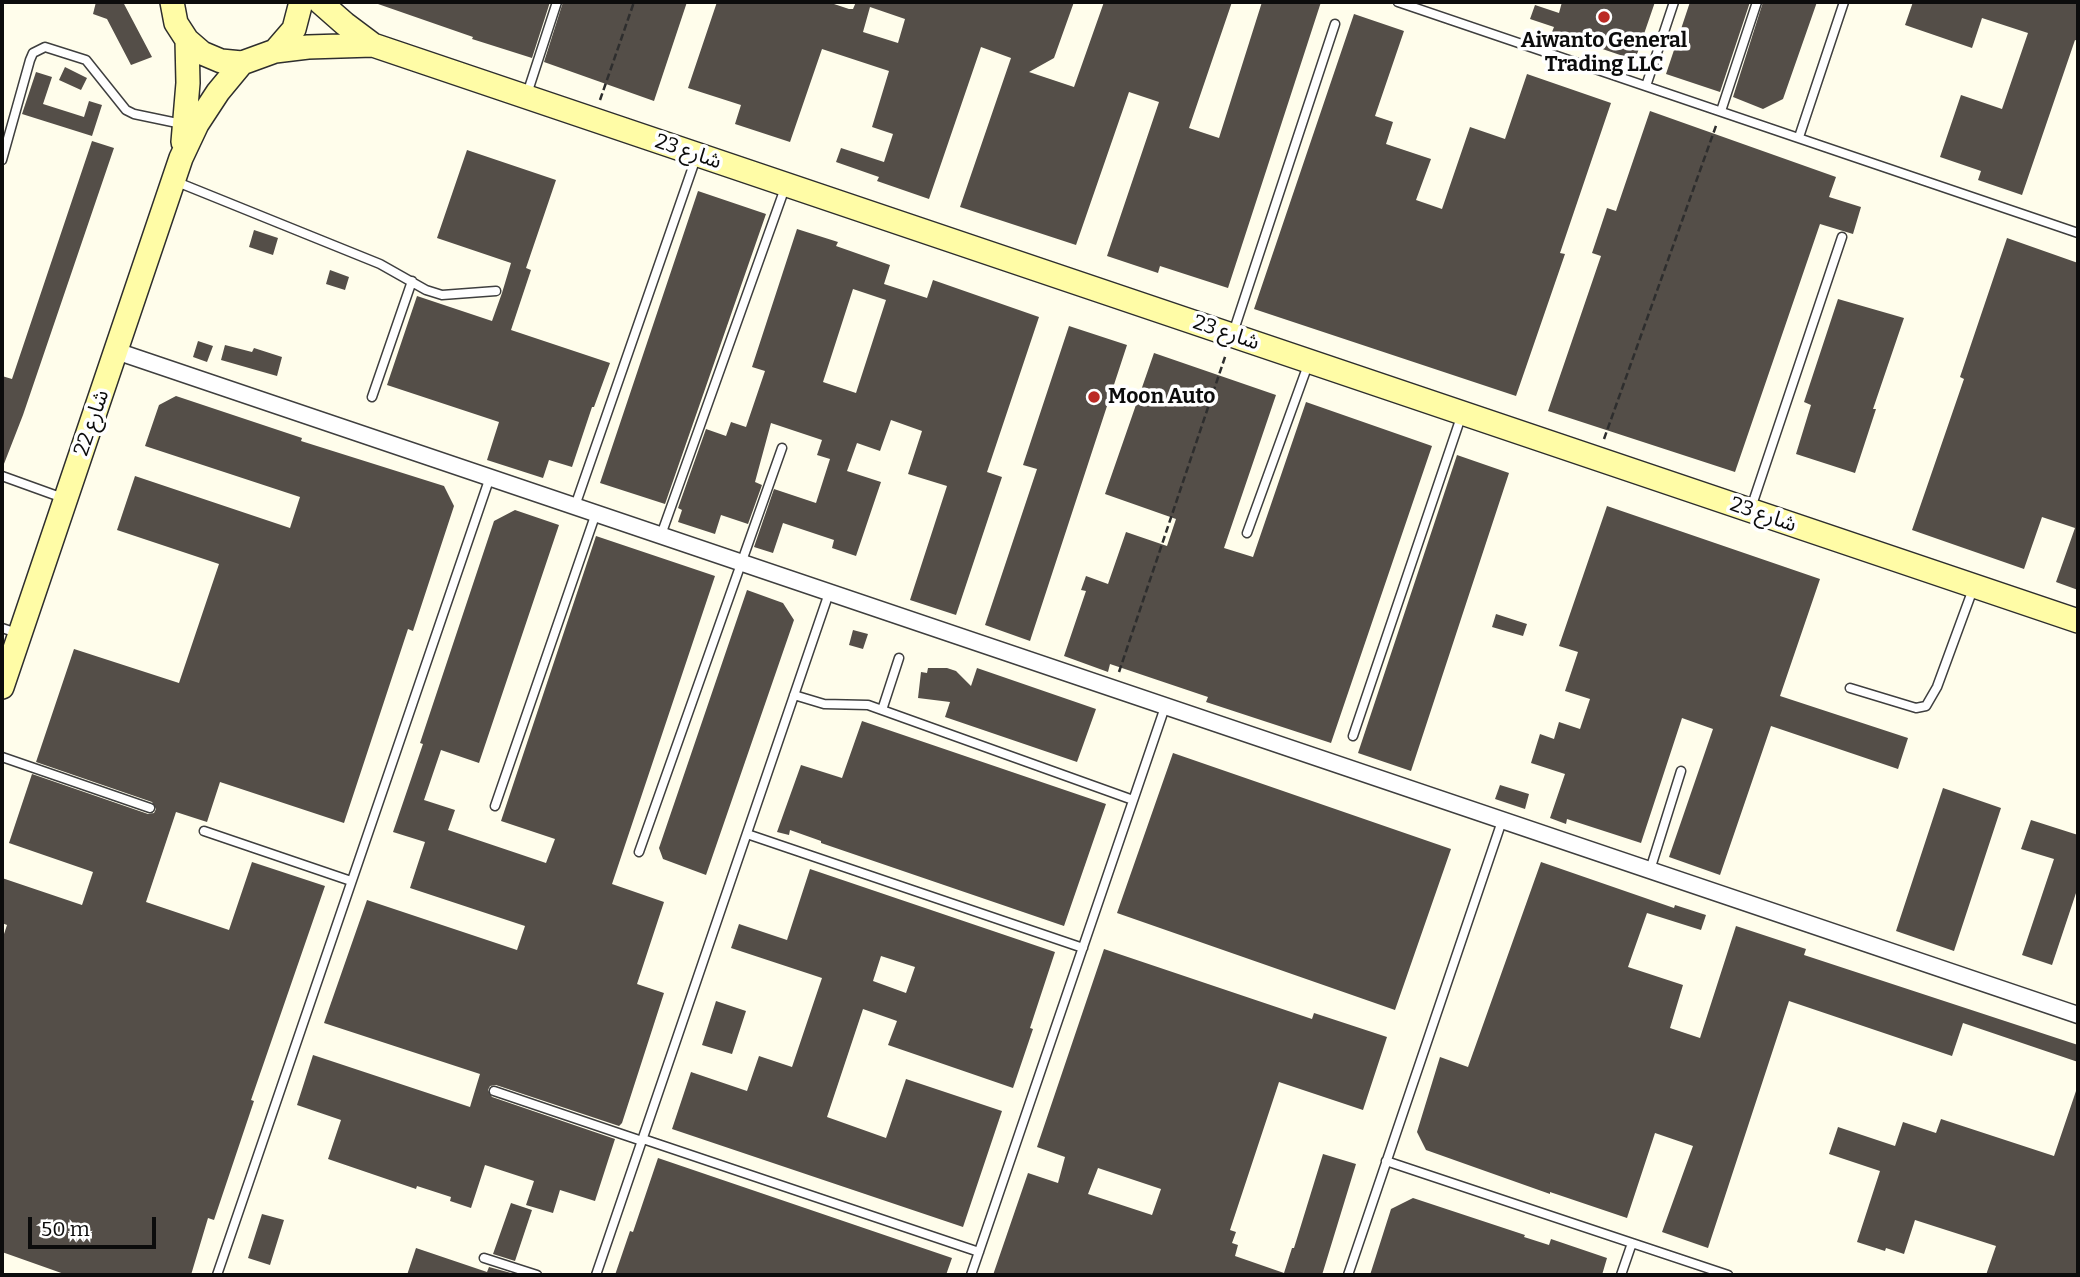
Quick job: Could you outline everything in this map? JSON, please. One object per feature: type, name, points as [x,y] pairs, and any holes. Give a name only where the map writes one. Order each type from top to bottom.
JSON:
[{"type":"street","points":[[171,2],[176,23],[187,40],[202,53],[221,61],[242,63]]},
{"type":"street","points":[[275,51],[294,29],[301,2]]},
{"type":"street","name":"شارع 23","points":[[320,2],[373,45]]},
{"type":"street","name":"شارع 22","points":[[181,158],[188,83],[187,40]]},
{"type":"street","name":"شارع 23","points":[[242,63],[275,51],[340,44],[373,45],[2078,621]]},
{"type":"street","name":"شارع 22","points":[[2,687],[11,631],[66,499],[181,158],[197,124],[242,63]]},
{"type":"street","points":[[116,351],[2078,1015]]},
{"type":"lane","points":[[526,97],[557,2]]},
{"type":"lane","points":[[1400,2],[2078,233]]},
{"type":"lane","points":[[1646,86],[1674,2]]},
{"type":"lane","points":[[1721,111],[1757,2]]},
{"type":"lane","points":[[1799,137],[1844,2]]},
{"type":"lane","points":[[1232,336],[1335,24]]},
{"type":"lane","points":[[2,160],[30,60],[33,53],[45,47],[86,60],[126,110],[185,125]]},
{"type":"lane","points":[[575,506],[697,155]]},
{"type":"lane","points":[[173,181],[380,264],[426,290],[442,295],[496,291]]},
{"type":"lane","points":[[661,535],[786,185]]},
{"type":"lane","points":[[1750,510],[1842,237]]},
{"type":"lane","points":[[372,397],[412,281]]},
{"type":"lane","points":[[1247,533],[1309,362]]},
{"type":"lane","points":[[1353,736],[1462,413]]},
{"type":"lane","points":[[639,852],[782,448]]},
{"type":"lane","points":[[2,476],[66,499]]},
{"type":"lane","points":[[217,1275],[490,477]]},
{"type":"lane","points":[[495,806],[596,513]]},
{"type":"lane","points":[[1850,688],[1916,708],[1928,704],[1937,687],[1974,586]]},
{"type":"lane","points":[[596,1275],[829,593]]},
{"type":"lane","points":[[882,710],[899,658]]},
{"type":"lane","points":[[794,695],[824,704],[860,704],[882,710],[1133,800]]},
{"type":"lane","points":[[971,1275],[1165,707]]},
{"type":"lane","points":[[2,757],[150,808]]},
{"type":"lane","points":[[1650,870],[1681,771]]},
{"type":"lane","points":[[1348,1275],[1502,821]]},
{"type":"lane","points":[[204,831],[351,881]]},
{"type":"lane","points":[[747,834],[1083,948]]},
{"type":"lane","points":[[494,1091],[979,1251]]},
{"type":"lane","points":[[1386,1161],[1728,1275]]},
{"type":"lane","points":[[1621,1275],[1632,1243]]},
{"type":"lane","points":[[484,1258],[537,1275]]},
{"type":"path","points":[[593,120],[634,2]]},
{"type":"path","points":[[1597,459],[1721,111]]},
{"type":"path","points":[[1113,689],[1232,336]]},
{"type":"building","points":[[96,2],[123,2],[152,57],[131,65],[107,19],[93,14]]},
{"type":"building","points":[[378,2],[550,2],[532,58],[472,39],[473,37]]},
{"type":"building","points":[[563,2],[687,2],[654,101],[544,62]]},
{"type":"building","points":[[717,2],[828,2],[853,9],[856,2],[1074,2],[1054,58],[1029,72],[1074,87],[1104,2],[1232,2],[1189,128],[1219,138],[1262,2],[1321,2],[1228,288],[1160,266],[1158,273],[1107,256],[1159,102],[1129,92],[1076,245],[960,207],[1011,58],[981,47],[929,199],[877,181],[879,177],[836,162],[841,148],[884,162],[893,134],[872,127],[889,71],[822,49],[790,142],[735,124],[741,105],[688,88]],"holes":[[[870,7],[905,19],[898,43],[863,32]]]},
{"type":"building","name":"Aiwanto General Trading LLC","points":[[1562,2],[1655,2],[1635,60],[1552,32],[1554,27],[1530,19],[1535,5],[1559,13]]},
{"type":"building","points":[[1690,2],[1750,2],[1720,92],[1666,74]]},
{"type":"building","points":[[1763,2],[1817,2],[1783,99],[1763,109],[1733,97]]},
{"type":"building","points":[[1913,2],[2078,2],[2078,41],[2075,40],[2022,195],[1978,180],[1981,171],[1940,157],[1961,95],[2002,109],[2028,33],[1982,18],[1972,48],[1905,25]]},
{"type":"building","points":[[1354,14],[1404,31],[1375,116],[1393,122],[1386,144],[1431,159],[1416,200],[1442,209],[1470,127],[1505,139],[1527,74],[1611,103],[1560,253],[1565,254],[1516,396],[1254,309]]},
{"type":"building","points":[[65,67],[87,78],[81,90],[59,80]]},
{"type":"building","points":[[36,72],[52,77],[43,104],[84,117],[89,101],[102,105],[92,136],[22,114]]},
{"type":"building","points":[[1650,111],[1836,177],[1829,197],[1861,207],[1853,234],[1820,224],[1735,472],[1548,411],[1601,256],[1592,253],[1607,208],[1616,211]]},
{"type":"building","points":[[92,141],[114,148],[2,469],[2,376],[12,379]]},
{"type":"building","points":[[467,150],[556,180],[526,268],[531,270],[511,330],[610,363],[572,467],[549,460],[543,478],[487,460],[499,422],[387,385],[417,296],[492,321],[502,293],[511,263],[437,238]]},
{"type":"building","points":[[698,191],[766,214],[665,504],[600,483]]},
{"type":"building","points":[[797,229],[838,242],[836,246],[890,265],[884,284],[927,298],[933,280],[1039,317],[987,472],[1002,477],[956,615],[910,600],[947,486],[908,474],[922,431],[891,420],[880,451],[857,443],[847,471],[881,482],[856,556],[832,548],[834,540],[783,523],[773,553],[754,547],[774,489],[816,503],[830,459],[817,455],[822,440],[771,423],[755,482],[762,485],[748,524],[721,515],[715,534],[678,522],[682,510],[678,508],[706,429],[726,436],[731,422],[746,427],[765,371],[752,367]],"holes":[[[853,289],[886,300],[856,393],[823,382]]]},
{"type":"building","points":[[254,230],[278,238],[273,255],[249,247]]},
{"type":"building","points":[[2007,238],[2078,263],[2078,590],[2056,582],[2075,528],[2042,517],[2024,569],[1912,530],[1964,379],[1960,377]]},
{"type":"building","points":[[330,270],[349,277],[345,290],[326,284]]},
{"type":"building","points":[[1838,299],[1904,318],[1873,409],[1876,409],[1855,473],[1796,454],[1811,405],[1804,402]]},
{"type":"building","points":[[1069,326],[1127,345],[1030,641],[985,625],[1037,469],[1023,465]]},
{"type":"building","points":[[198,341],[213,346],[207,362],[193,357]]},
{"type":"building","points":[[225,345],[252,352],[254,348],[282,357],[277,376],[221,360]]},
{"type":"building","points":[[1154,353],[1276,395],[1224,548],[1253,557],[1306,402],[1432,446],[1331,743],[1206,702],[1208,697],[1110,664],[1108,672],[1064,656],[1086,591],[1081,590],[1086,576],[1108,584],[1126,532],[1167,546],[1176,519],[1105,494]]},
{"type":"building","points":[[176,396],[302,438],[301,441],[444,486],[454,506],[413,631],[408,629],[344,823],[220,782],[207,822],[176,812],[146,902],[229,930],[252,862],[325,886],[251,1100],[254,1101],[214,1220],[208,1218],[191,1275],[67,1275],[2,1252],[2,940],[7,925],[2,923],[2,878],[82,905],[93,872],[9,843],[32,774],[148,814],[154,813],[156,809],[152,802],[36,762],[74,649],[179,683],[219,564],[117,530],[135,476],[290,528],[300,497],[145,446],[159,405]]},
{"type":"building","points":[[1457,455],[1509,473],[1411,771],[1358,753]]},
{"type":"building","points":[[1607,506],[1820,579],[1780,696],[1908,738],[1898,769],[1771,726],[1720,875],[1669,857],[1713,729],[1682,718],[1641,843],[1567,819],[1566,824],[1550,818],[1565,774],[1531,763],[1540,734],[1554,739],[1559,722],[1580,729],[1590,699],[1565,691],[1578,652],[1559,646]]},
{"type":"building","points":[[515,510],[559,525],[479,763],[441,750],[424,800],[455,810],[448,830],[546,863],[555,839],[501,821],[596,536],[715,576],[612,884],[664,902],[637,984],[664,993],[622,1123],[619,1126],[496,1085],[490,1086],[488,1090],[492,1097],[615,1139],[595,1201],[560,1190],[553,1213],[526,1205],[534,1181],[485,1165],[471,1208],[450,1201],[451,1197],[417,1186],[416,1189],[328,1159],[341,1120],[297,1105],[313,1055],[470,1107],[480,1074],[324,1023],[367,900],[517,950],[525,926],[410,888],[425,842],[393,832],[494,521]]},
{"type":"building","points":[[747,590],[783,603],[794,620],[706,875],[663,859],[659,848]]},
{"type":"building","points":[[1496,614],[1527,624],[1523,636],[1492,627]]},
{"type":"building","points":[[853,630],[868,634],[863,649],[849,645]]},
{"type":"building","points":[[928,668],[956,671],[971,686],[977,668],[1096,709],[1077,762],[945,717],[950,702],[918,698],[921,672],[927,673]]},
{"type":"building","points":[[862,721],[1106,804],[1064,926],[790,830],[789,835],[777,832],[801,765],[842,778]]},
{"type":"building","points":[[1173,753],[1451,849],[1395,1010],[1117,913]]},
{"type":"building","points":[[1500,785],[1529,794],[1525,809],[1495,799]]},
{"type":"building","points":[[1943,788],[2001,808],[1954,951],[1896,931]]},
{"type":"building","points":[[2031,820],[2078,835],[2078,887],[2052,965],[2022,955],[2054,859],[2021,849]]},
{"type":"building","points":[[1541,862],[1674,908],[1675,905],[1706,915],[1701,930],[1647,913],[1628,967],[1683,985],[1670,1028],[1700,1038],[1736,926],[1806,949],[1804,955],[2078,1045],[2078,1062],[1963,1023],[1952,1056],[1789,1001],[1708,1248],[1662,1232],[1693,1146],[1655,1133],[1627,1218],[1426,1150],[1417,1132],[1440,1057],[1468,1067]]},
{"type":"building","points":[[810,869],[1055,952],[1013,1088],[888,1045],[897,1021],[863,1009],[827,1117],[886,1138],[906,1079],[1002,1111],[963,1227],[672,1129],[691,1072],[747,1091],[759,1056],[792,1067],[822,978],[731,948],[739,924],[787,940]],"holes":[[[881,956],[915,967],[906,993],[873,981]]]},
{"type":"building","points":[[1104,949],[1312,1019],[1314,1013],[1387,1037],[1363,1110],[1279,1082],[1230,1230],[1236,1232],[1232,1243],[1238,1245],[1235,1256],[1284,1273],[1323,1154],[1356,1164],[1322,1275],[993,1275],[1028,1173],[1058,1183],[1065,1157],[1037,1147]],"holes":[[[1098,1168],[1161,1189],[1152,1215],[1088,1194]]]},
{"type":"building","points":[[716,1001],[746,1011],[732,1054],[702,1045]]},
{"type":"building","points":[[2076,1091],[2078,1275],[1986,1275],[1996,1246],[1915,1220],[1904,1254],[1857,1242],[1880,1171],[1829,1154],[1838,1127],[1895,1146],[1903,1122],[1936,1133],[1941,1119],[2054,1156]]},
{"type":"building","points":[[658,1158],[952,1258],[946,1275],[615,1275]]},
{"type":"building","points":[[1413,1198],[1549,1245],[1551,1239],[1607,1258],[1602,1275],[1370,1275],[1391,1209]]},
{"type":"building","points":[[511,1203],[532,1210],[515,1261],[493,1254]]},
{"type":"building","points":[[262,1214],[284,1220],[270,1265],[248,1258]]},
{"type":"building","points":[[416,1248],[487,1272],[489,1267],[511,1273],[407,1275]]},
{"type":"place","name":"Aiwanto General Trading LLC","points":[[1604,17]]},
{"type":"place","name":"Moon Auto","points":[[1094,397]]}]
